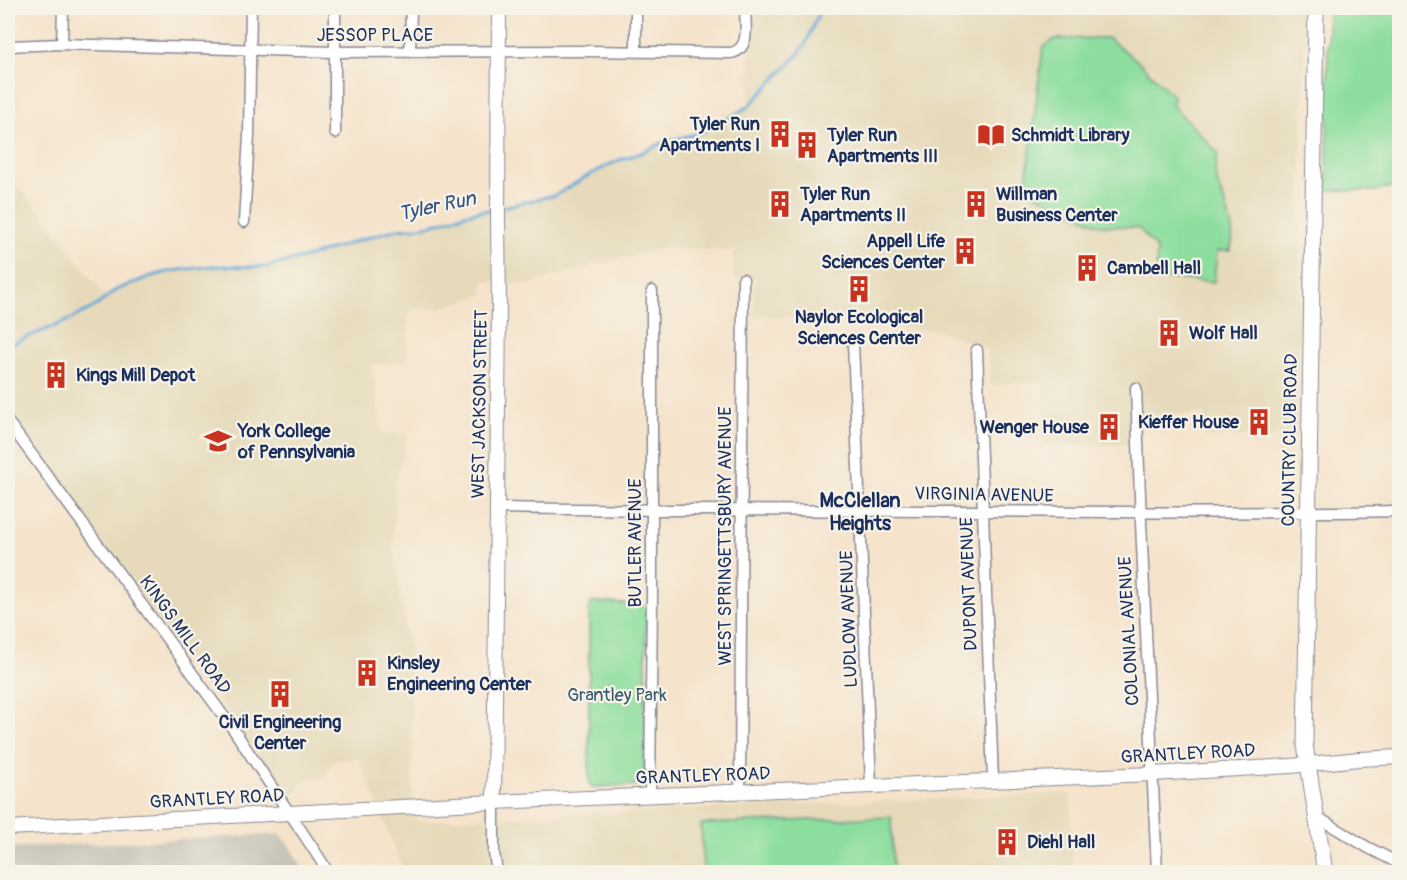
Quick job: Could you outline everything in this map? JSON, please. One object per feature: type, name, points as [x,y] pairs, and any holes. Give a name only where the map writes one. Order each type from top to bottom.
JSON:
[{"type":"main road","name":"COUNTRY CLUB ROAD","points":[[1316,8],[1305,734],[1325,873]]},
{"type":"street","points":[[62,44],[63,8]]},
{"type":"street","points":[[244,222],[249,136],[250,8]]},
{"type":"street","points":[[335,8],[335,133]]},
{"type":"street","points":[[410,52],[411,8]]},
{"type":"street","name":"WEST JACKSON STREET","points":[[494,802],[499,308],[499,8]]},
{"type":"street","points":[[636,8],[636,52]]},
{"type":"street","name":"JESSOP PLACE","points":[[8,46],[62,44],[334,52],[730,53],[738,52],[745,42],[745,8]]},
{"type":"street","name":"WEST SPRINGETTSBURY AVENUE","points":[[740,792],[742,279]]},
{"type":"street","name":"BUTLER AVENUE","points":[[650,796],[652,291]]},
{"type":"street","name":"LUDLOW AVENUE","points":[[854,343],[871,786]]},
{"type":"street","name":"DUPONT AVENUE","points":[[977,350],[993,781]]},
{"type":"street","name":"COLONIAL AVENUE","points":[[1136,388],[1157,873]]},
{"type":"street","name":"KINGS MILL ROAD","points":[[8,422],[236,733],[328,873]]},
{"type":"street","name":"VIRGINIA AVENUE","points":[[496,508],[1141,513],[1400,511]]},
{"type":"street","name":"GRANTLEY ROAD","points":[[8,828],[494,802],[1152,774],[1400,758]]},
{"type":"street","points":[[494,802],[494,853],[497,873]]},
{"type":"street","points":[[1317,817],[1400,864]]},
{"type":"shaded area","name":"York College of Pennsylvania","points":[[751,8],[1306,8],[1301,172],[1298,437],[1205,437],[1204,413],[1138,416],[1139,445],[1045,445],[1043,381],[991,384],[988,349],[939,331],[847,320],[754,315],[755,279],[733,279],[733,251],[665,248],[592,265],[529,284],[484,281],[483,295],[438,309],[414,309],[408,313],[407,362],[372,364],[382,434],[407,434],[405,449],[394,483],[393,547],[409,652],[414,821],[1071,793],[1073,872],[404,872],[359,758],[332,761],[326,775],[321,778],[306,779],[300,784],[296,793],[286,793],[43,462],[8,409],[8,188],[17,185],[50,223],[106,298],[117,290],[171,271],[213,266],[266,267],[398,229],[431,225],[469,213],[556,195],[617,161],[664,142],[700,133],[723,121],[749,106]]},
{"type":"shaded area","points":[[281,834],[306,872],[8,872],[8,848]]},
{"type":"green space","points":[[1328,8],[1399,8],[1399,185],[1374,191],[1327,190]]},
{"type":"green space","points":[[1108,38],[1138,61],[1175,98],[1171,104],[1218,153],[1215,172],[1230,221],[1232,241],[1230,251],[1217,251],[1214,282],[1164,278],[1156,268],[1157,250],[1139,228],[1099,225],[1036,195],[1026,183],[1043,47],[1055,39]]},
{"type":"green space","name":"Grantley Park","points":[[591,603],[640,605],[646,609],[644,785],[591,787],[589,782],[589,609]]},
{"type":"green space","points":[[891,817],[893,872],[703,872],[701,824]]},
{"type":"waterway","name":"Tyler Run","points":[[503,207],[556,195],[617,161],[664,142],[700,133],[749,106],[805,45],[821,8]]},
{"type":"waterway","name":"Tyler Run","points":[[8,345],[67,321],[96,306],[116,290],[149,277],[171,271],[213,266],[266,267],[398,229],[431,225],[469,213],[494,209]]},
{"type":"place","name":"Tyler Run Apartments I","points":[[780,134]]},
{"type":"place","name":"Schmidt Library","points":[[991,135]]},
{"type":"place","name":"Tyler Run Apartments III","points":[[807,145]]},
{"type":"place","name":"Tyler Run Apartments II","points":[[780,204]]},
{"type":"place","name":"Willman Business Center","points":[[976,204]]},
{"type":"place","name":"Appell Life Sciences Center","points":[[965,251]]},
{"type":"place","name":"Cambell Hall","points":[[1087,268]]},
{"type":"place","name":"Naylor Ecological Sciences Center","points":[[859,289]]},
{"type":"place","name":"Wolf Hall","points":[[1169,333]]},
{"type":"place","name":"Kings Mill Depot","points":[[56,375]]},
{"type":"place","name":"Kieffer House","points":[[1259,422]]},
{"type":"place","name":"Wenger House","points":[[1109,427]]},
{"type":"place","name":"York College of Pennsylvania","points":[[218,441]]},
{"type":"place","name":"Kinsley Engineering Center","points":[[367,673]]},
{"type":"place","name":"Civil Engineering Center","points":[[280,694]]},
{"type":"place","name":"Diehl Hall","points":[[1007,842]]},
{"type":"district","name":"McClellan Heights","points":[[860,512]]}]
